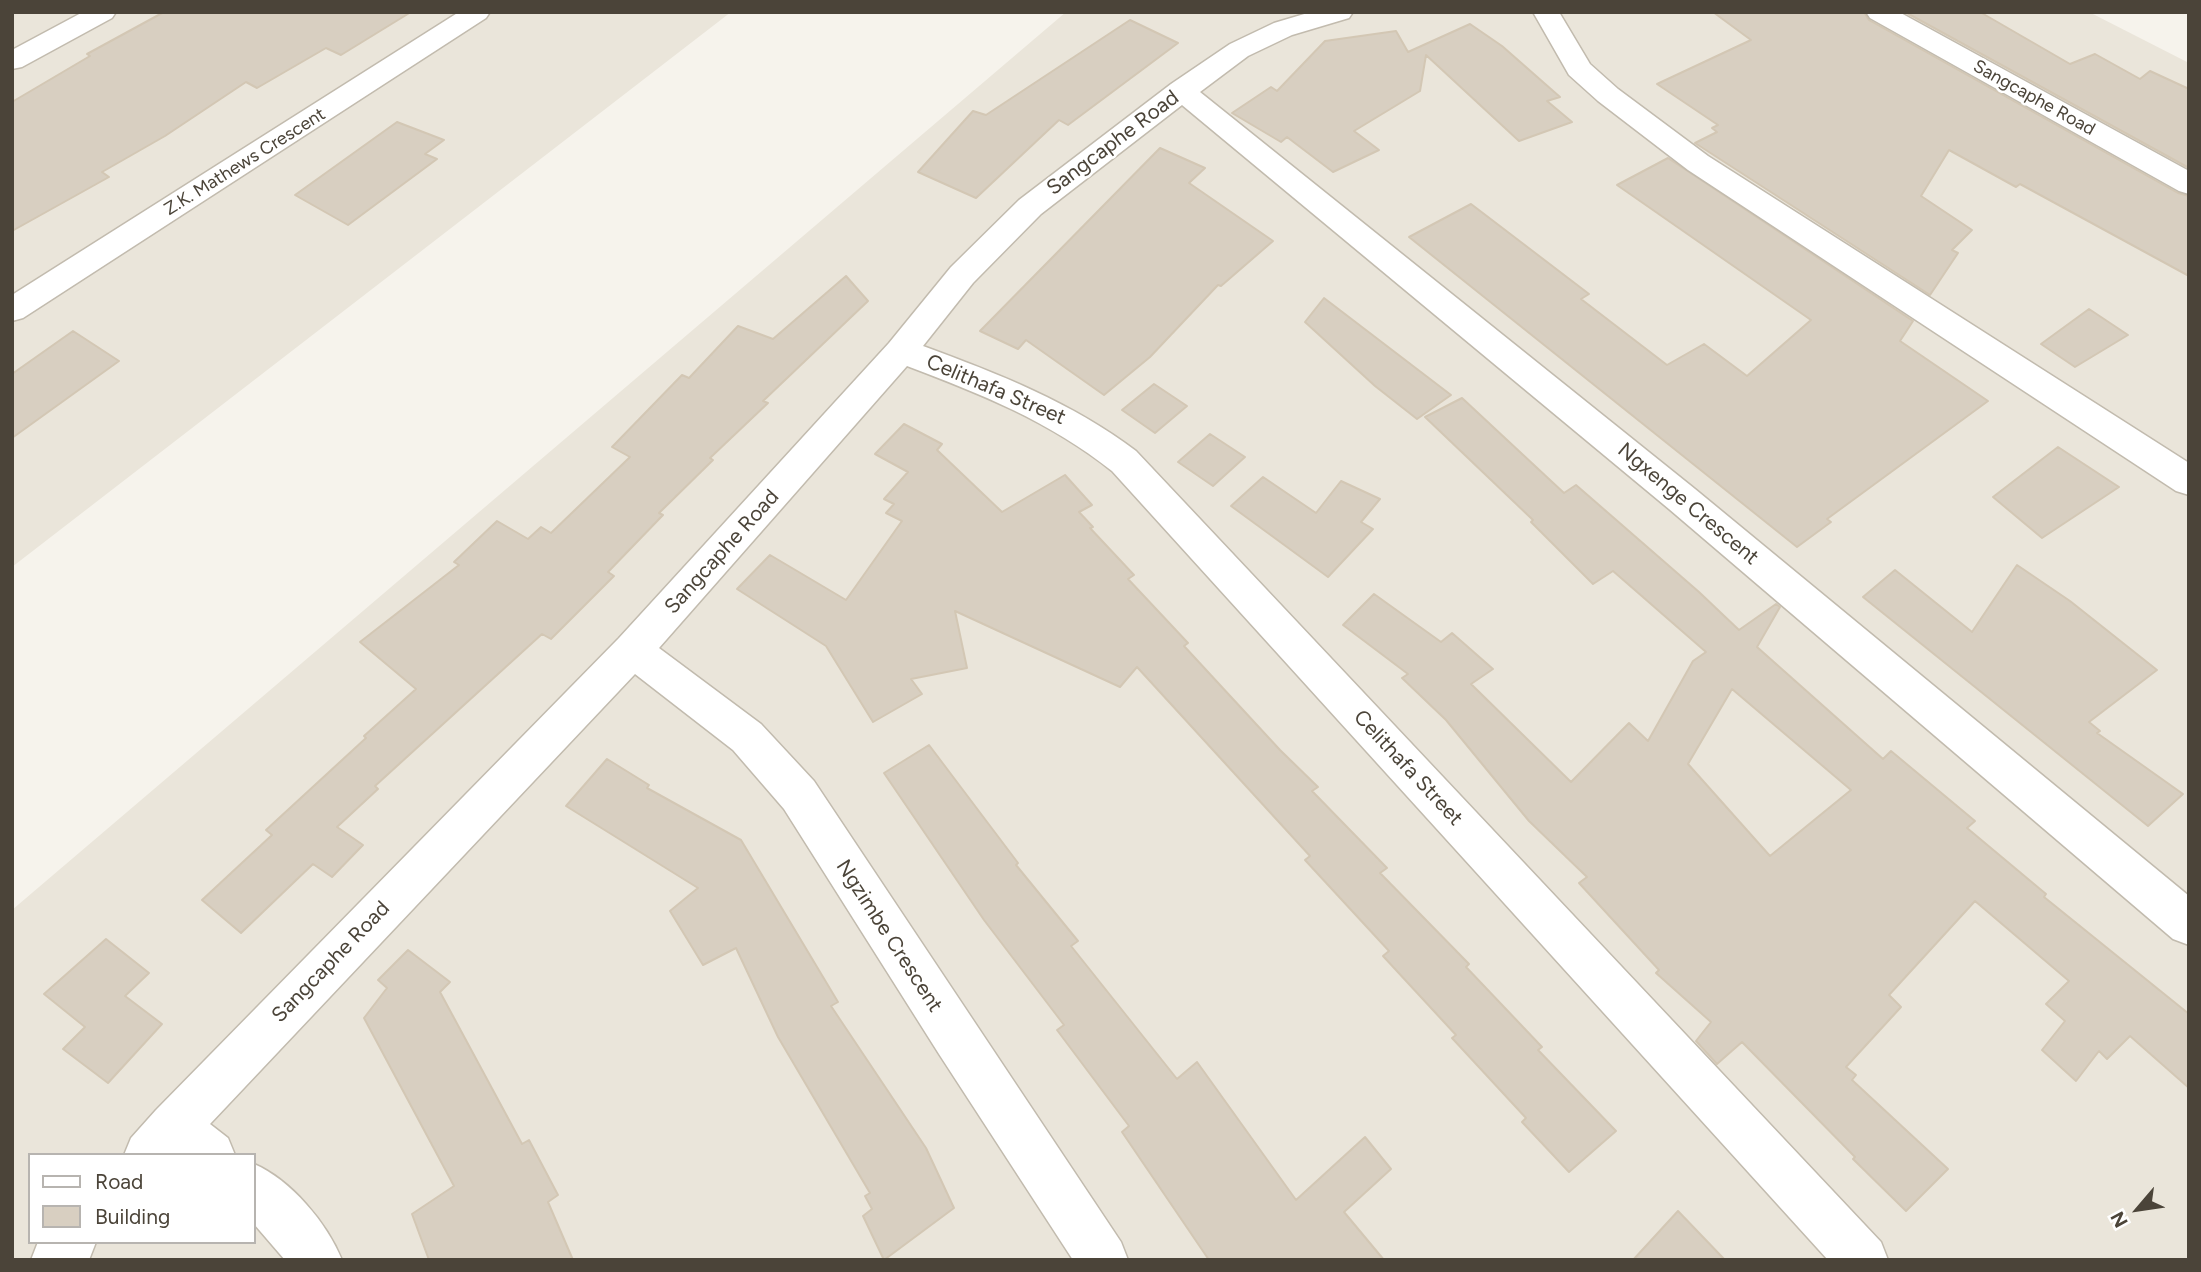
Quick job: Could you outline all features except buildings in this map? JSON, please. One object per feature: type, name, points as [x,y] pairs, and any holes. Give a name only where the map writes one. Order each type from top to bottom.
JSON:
[{"type":"street","points":[[12,61],[103,12]]},
{"type":"street","name":"Z.K. Mathews Crescent","points":[[12,310],[477,12]]},
{"type":"street","name":"Sangcaphe Road","points":[[160,1141],[633,650],[901,351],[962,275],[1030,207],[1181,90],[1239,50],[1283,29],[1340,12]]},
{"type":"street","points":[[1546,12],[1579,69],[1698,163],[2189,481]]},
{"type":"street","name":"Sangcaphe Road","points":[[1880,12],[2189,184]]},
{"type":"street","name":"Ngxenge Crescent","points":[[1181,90],[1682,499],[2189,924]]},
{"type":"street","name":"Celithafa Street","points":[[901,351],[1020,395],[1061,415],[1094,435],[1124,461],[1863,1260]]},
{"type":"street","name":"Ngzimbe Crescent","points":[[633,650],[747,737],[799,795],[955,1038],[1103,1260]]},
{"type":"street","points":[[160,1141],[204,1153]]},
{"type":"street","points":[[256,1191],[286,1221],[317,1260]]},
{"type":"street","points":[[56,1260],[69,1244]]},
{"type":"shaded area","points":[[12,12],[731,12],[12,567]]},
{"type":"shaded area","points":[[1066,12],[2089,12],[2189,63],[2189,1260],[12,1260],[12,910]]}]
